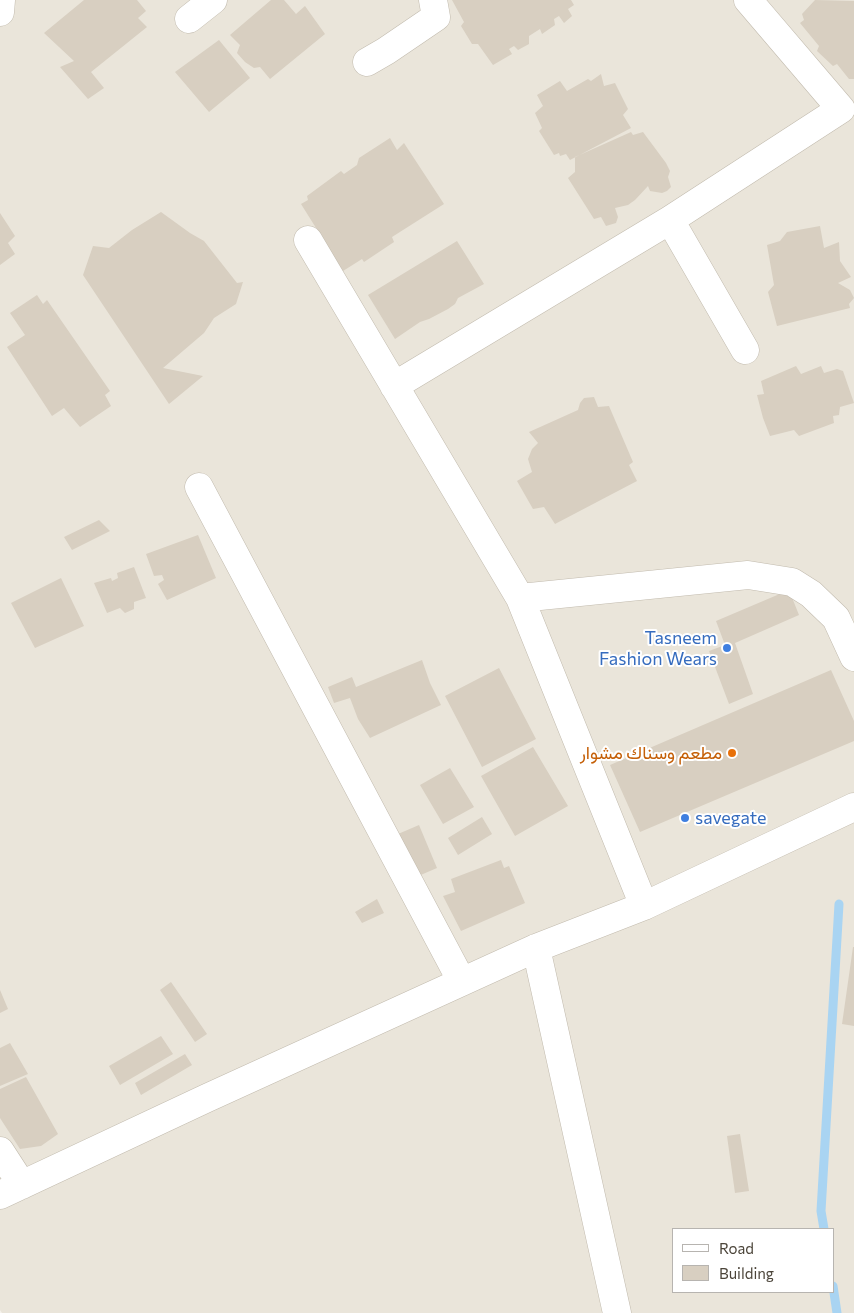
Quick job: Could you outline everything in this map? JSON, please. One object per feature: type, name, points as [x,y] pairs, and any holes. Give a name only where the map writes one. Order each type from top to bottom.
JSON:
[{"type":"street","points":[[0,12],[1,0]]},
{"type":"street","points":[[189,19],[213,0]]},
{"type":"street","points":[[367,62],[436,17],[433,0]]},
{"type":"street","points":[[394,386],[670,220],[841,110],[748,0]]},
{"type":"street","points":[[670,220],[745,350]]},
{"type":"street","points":[[308,240],[520,598],[644,906]]},
{"type":"street","points":[[199,487],[462,982]]},
{"type":"street","points":[[520,598],[748,575],[792,582],[811,594],[836,618],[854,657]]},
{"type":"street","points":[[0,1152],[11,1190],[207,1098],[536,948],[644,906],[854,807]]},
{"type":"street","points":[[536,948],[617,1313]]},
{"type":"shaded area","points":[[0,0],[854,0],[854,1313],[2,1313],[0,1310]]},
{"type":"building","points":[[84,0],[137,0],[146,11],[138,18],[147,27],[91,72],[104,88],[88,99],[60,67],[74,61],[44,33]]},
{"type":"building","points":[[271,0],[284,0],[296,14],[305,6],[325,34],[270,79],[260,67],[254,68],[245,62],[237,53],[240,45],[230,35]]},
{"type":"building","points":[[452,0],[571,0],[574,5],[568,9],[572,16],[564,23],[559,16],[554,19],[555,25],[542,34],[540,29],[529,36],[529,44],[518,50],[514,46],[509,49],[512,54],[493,65],[478,44],[472,44],[461,26],[464,22]]},
{"type":"building","points":[[815,0],[854,1],[854,79],[849,79],[837,64],[833,66],[817,51],[819,46],[800,23],[804,20],[802,14]]},
{"type":"building","points":[[219,40],[250,78],[209,112],[175,72]]},
{"type":"building","points":[[601,74],[604,86],[615,83],[628,109],[623,115],[631,128],[570,160],[566,154],[560,156],[559,153],[554,155],[539,131],[542,128],[535,113],[543,106],[537,95],[560,81],[567,91],[588,79],[591,81]]},
{"type":"building","points":[[631,132],[633,135],[643,132],[666,163],[670,171],[668,177],[671,187],[662,193],[650,191],[648,186],[628,205],[615,208],[618,217],[616,223],[606,226],[601,217],[594,219],[568,178],[575,172],[575,157]]},
{"type":"building","points":[[390,138],[397,150],[404,143],[444,204],[392,237],[394,242],[364,262],[362,259],[343,271],[301,204],[308,200],[307,196],[341,171],[344,174],[357,165],[359,158]]},
{"type":"building","points":[[161,212],[204,241],[237,283],[243,282],[236,304],[214,318],[204,333],[163,368],[203,376],[169,404],[83,275],[93,246],[109,248],[132,230]]},
{"type":"building","points":[[0,213],[15,236],[8,243],[15,254],[0,265]]},
{"type":"building","points":[[820,226],[824,248],[839,242],[840,261],[851,277],[838,283],[850,290],[854,298],[849,304],[850,308],[777,326],[768,292],[774,285],[767,245],[780,241],[787,232]]},
{"type":"building","points":[[457,241],[484,284],[458,298],[455,304],[448,309],[420,322],[395,339],[368,295]]},
{"type":"building","points":[[37,295],[43,304],[47,300],[110,391],[105,395],[111,406],[80,427],[64,408],[52,416],[7,347],[25,335],[10,313]]},
{"type":"building","points":[[796,366],[801,374],[821,366],[824,373],[837,369],[843,371],[854,403],[840,407],[839,415],[833,416],[834,423],[799,436],[794,430],[770,436],[757,395],[764,394],[761,381]]},
{"type":"building","points":[[594,397],[598,407],[609,406],[633,462],[629,465],[637,481],[555,524],[544,507],[533,509],[517,481],[532,472],[528,459],[532,449],[538,443],[529,432],[578,410],[584,398]]},
{"type":"building","points":[[99,520],[110,531],[72,550],[64,537]]},
{"type":"building","points":[[198,535],[216,578],[167,600],[158,584],[164,580],[162,575],[154,576],[146,554]]},
{"type":"building","points":[[134,567],[146,598],[134,602],[134,609],[125,613],[120,608],[107,613],[94,583],[111,578],[112,581],[118,578],[117,573]]},
{"type":"building","points":[[61,578],[84,626],[35,648],[11,603]]},
{"type":"building","name":"Tasneem Fashion Wears","points":[[789,590],[799,615],[735,643],[753,694],[729,704],[709,651],[725,645],[716,621]]},
{"type":"building","points":[[422,660],[430,683],[441,705],[370,738],[358,719],[350,698],[334,703],[328,687],[352,677],[356,687]]},
{"type":"building","points":[[499,668],[536,739],[482,767],[445,696]]},
{"type":"building","name":"مطعم وسناك مشوار","points":[[831,670],[854,721],[854,741],[640,832],[610,765]]},
{"type":"building","points":[[533,747],[568,806],[515,836],[481,776]]},
{"type":"building","points":[[450,768],[474,807],[443,824],[420,785]]},
{"type":"building","points":[[482,817],[492,834],[458,855],[448,838]]},
{"type":"building","points":[[419,825],[437,868],[416,877],[398,834]]},
{"type":"building","points":[[501,860],[504,868],[509,866],[525,903],[461,931],[443,896],[455,892],[451,879]]},
{"type":"building","points":[[377,899],[384,913],[362,923],[355,912]]},
{"type":"building","points":[[854,947],[854,1026],[842,1024]]},
{"type":"building","points":[[171,982],[207,1034],[195,1042],[160,990]]},
{"type":"building","points":[[0,990],[8,1009],[0,1013]]},
{"type":"building","points":[[161,1036],[173,1054],[120,1085],[109,1066]]},
{"type":"building","points":[[10,1043],[28,1074],[0,1086],[0,1048]]},
{"type":"building","points":[[185,1054],[192,1065],[141,1095],[135,1083]]},
{"type":"building","points":[[26,1077],[58,1134],[41,1146],[20,1149],[0,1118],[0,1089]]},
{"type":"building","points":[[740,1134],[749,1191],[735,1193],[727,1136]]},
{"type":"waterway","points":[[824,1228],[821,1211],[839,904]]},
{"type":"waterway","points":[[834,1293],[837,1313]]},
{"type":"place","name":"Tasneem Fashion Wears","points":[[727,648]]},
{"type":"place","name":"مطعم وسناك مشوار","points":[[732,753]]},
{"type":"place","name":"savegate","points":[[685,818]]}]
